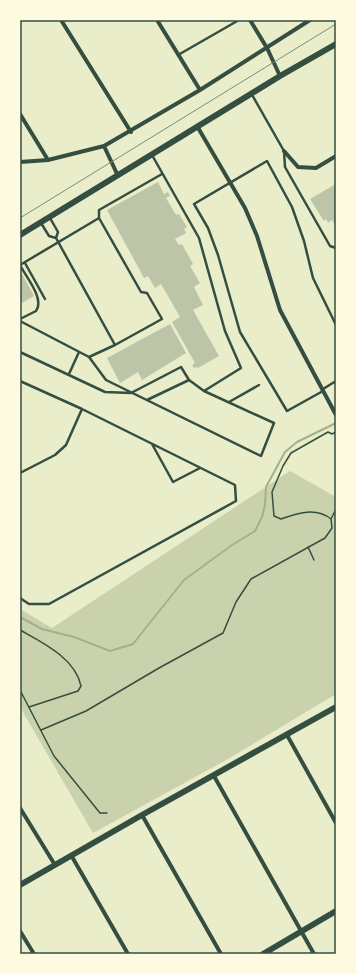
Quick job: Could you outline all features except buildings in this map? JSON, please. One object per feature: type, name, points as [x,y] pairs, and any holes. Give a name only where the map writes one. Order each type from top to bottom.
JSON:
[{"type":"main road","points":[[20,235],[197,126],[336,44]]},
{"type":"main road","points":[[20,886],[71,855],[336,707]]},
{"type":"main road","points":[[263,954],[336,911]]},
{"type":"street","points":[[61,20],[131,132]]},
{"type":"street","points":[[157,20],[200,90]]},
{"type":"street","points":[[250,20],[267,48],[280,76]]},
{"type":"street","points":[[20,162],[48,160],[104,146],[131,132],[200,90],[310,20]]},
{"type":"street","points":[[20,114],[48,160]]},
{"type":"street","points":[[197,126],[245,208],[257,236],[280,310],[336,415]]},
{"type":"street","points":[[104,146],[118,176]]},
{"type":"street","points":[[284,151],[298,167],[316,168],[336,156]]},
{"type":"street","points":[[287,735],[336,823]]},
{"type":"street","points":[[214,776],[314,954]]},
{"type":"street","points":[[20,808],[55,865]]},
{"type":"street","points":[[142,815],[221,954]]},
{"type":"street","points":[[71,855],[128,954]]},
{"type":"street","points":[[20,930],[34,954]]},
{"type":"lane","points":[[178,55],[238,20]]},
{"type":"lane","points":[[251,94],[284,151],[285,168],[330,246],[336,248]]},
{"type":"lane","points":[[152,155],[199,238],[225,331],[241,368],[204,391]]},
{"type":"lane","points":[[336,325],[313,278],[304,241],[292,208],[267,161],[194,204],[208,228],[218,255],[240,332],[287,411],[336,381]]},
{"type":"lane","points":[[89,357],[115,345],[162,319],[147,293],[141,292],[99,218],[99,210],[162,174]]},
{"type":"lane","points":[[49,217],[58,232],[56,238],[58,243],[115,345]]},
{"type":"lane","points":[[20,320],[36,311],[38,304],[36,294],[20,265],[99,218]]},
{"type":"lane","points":[[41,222],[50,236],[56,238]]},
{"type":"lane","points":[[25,263],[45,299]]},
{"type":"lane","points":[[20,320],[89,357],[106,380],[131,393],[261,456],[274,423],[204,391],[189,380],[181,367],[131,393],[105,392],[20,352]]},
{"type":"lane","points":[[69,374],[79,352]]},
{"type":"lane","points":[[146,400],[189,380]]},
{"type":"lane","points":[[20,381],[82,409],[235,485],[236,501],[49,604],[28,604],[20,598]]},
{"type":"lane","points":[[228,402],[259,385]]},
{"type":"lane","points":[[20,473],[55,454],[66,445],[82,409]]},
{"type":"lane","points":[[152,444],[173,482],[200,468]]},
{"type":"path","points":[[331,519],[326,515],[305,511],[281,519],[274,516],[272,492],[277,477],[291,453],[328,432],[332,434],[336,432]]},
{"type":"path","points":[[41,730],[86,711],[159,668],[223,633],[236,602],[251,579],[308,546],[325,538],[332,528],[331,519],[336,509]]},
{"type":"path","points":[[308,546],[314,560]]},
{"type":"path","points":[[20,630],[59,654],[79,676],[81,686],[78,691],[29,707]]},
{"type":"path","points":[[20,690],[54,756],[100,813],[107,813]]},
{"type":"green space","points":[[290,471],[336,497],[336,694],[228,759],[93,833],[20,707],[20,609],[52,628]]},
{"type":"waterway","points":[[20,617],[42,629],[74,637],[110,651],[133,644],[184,580],[232,545],[255,531],[262,517],[265,505],[266,487],[285,452],[297,442],[336,423]]},
{"type":"tram line","points":[[20,218],[336,24]]}]
